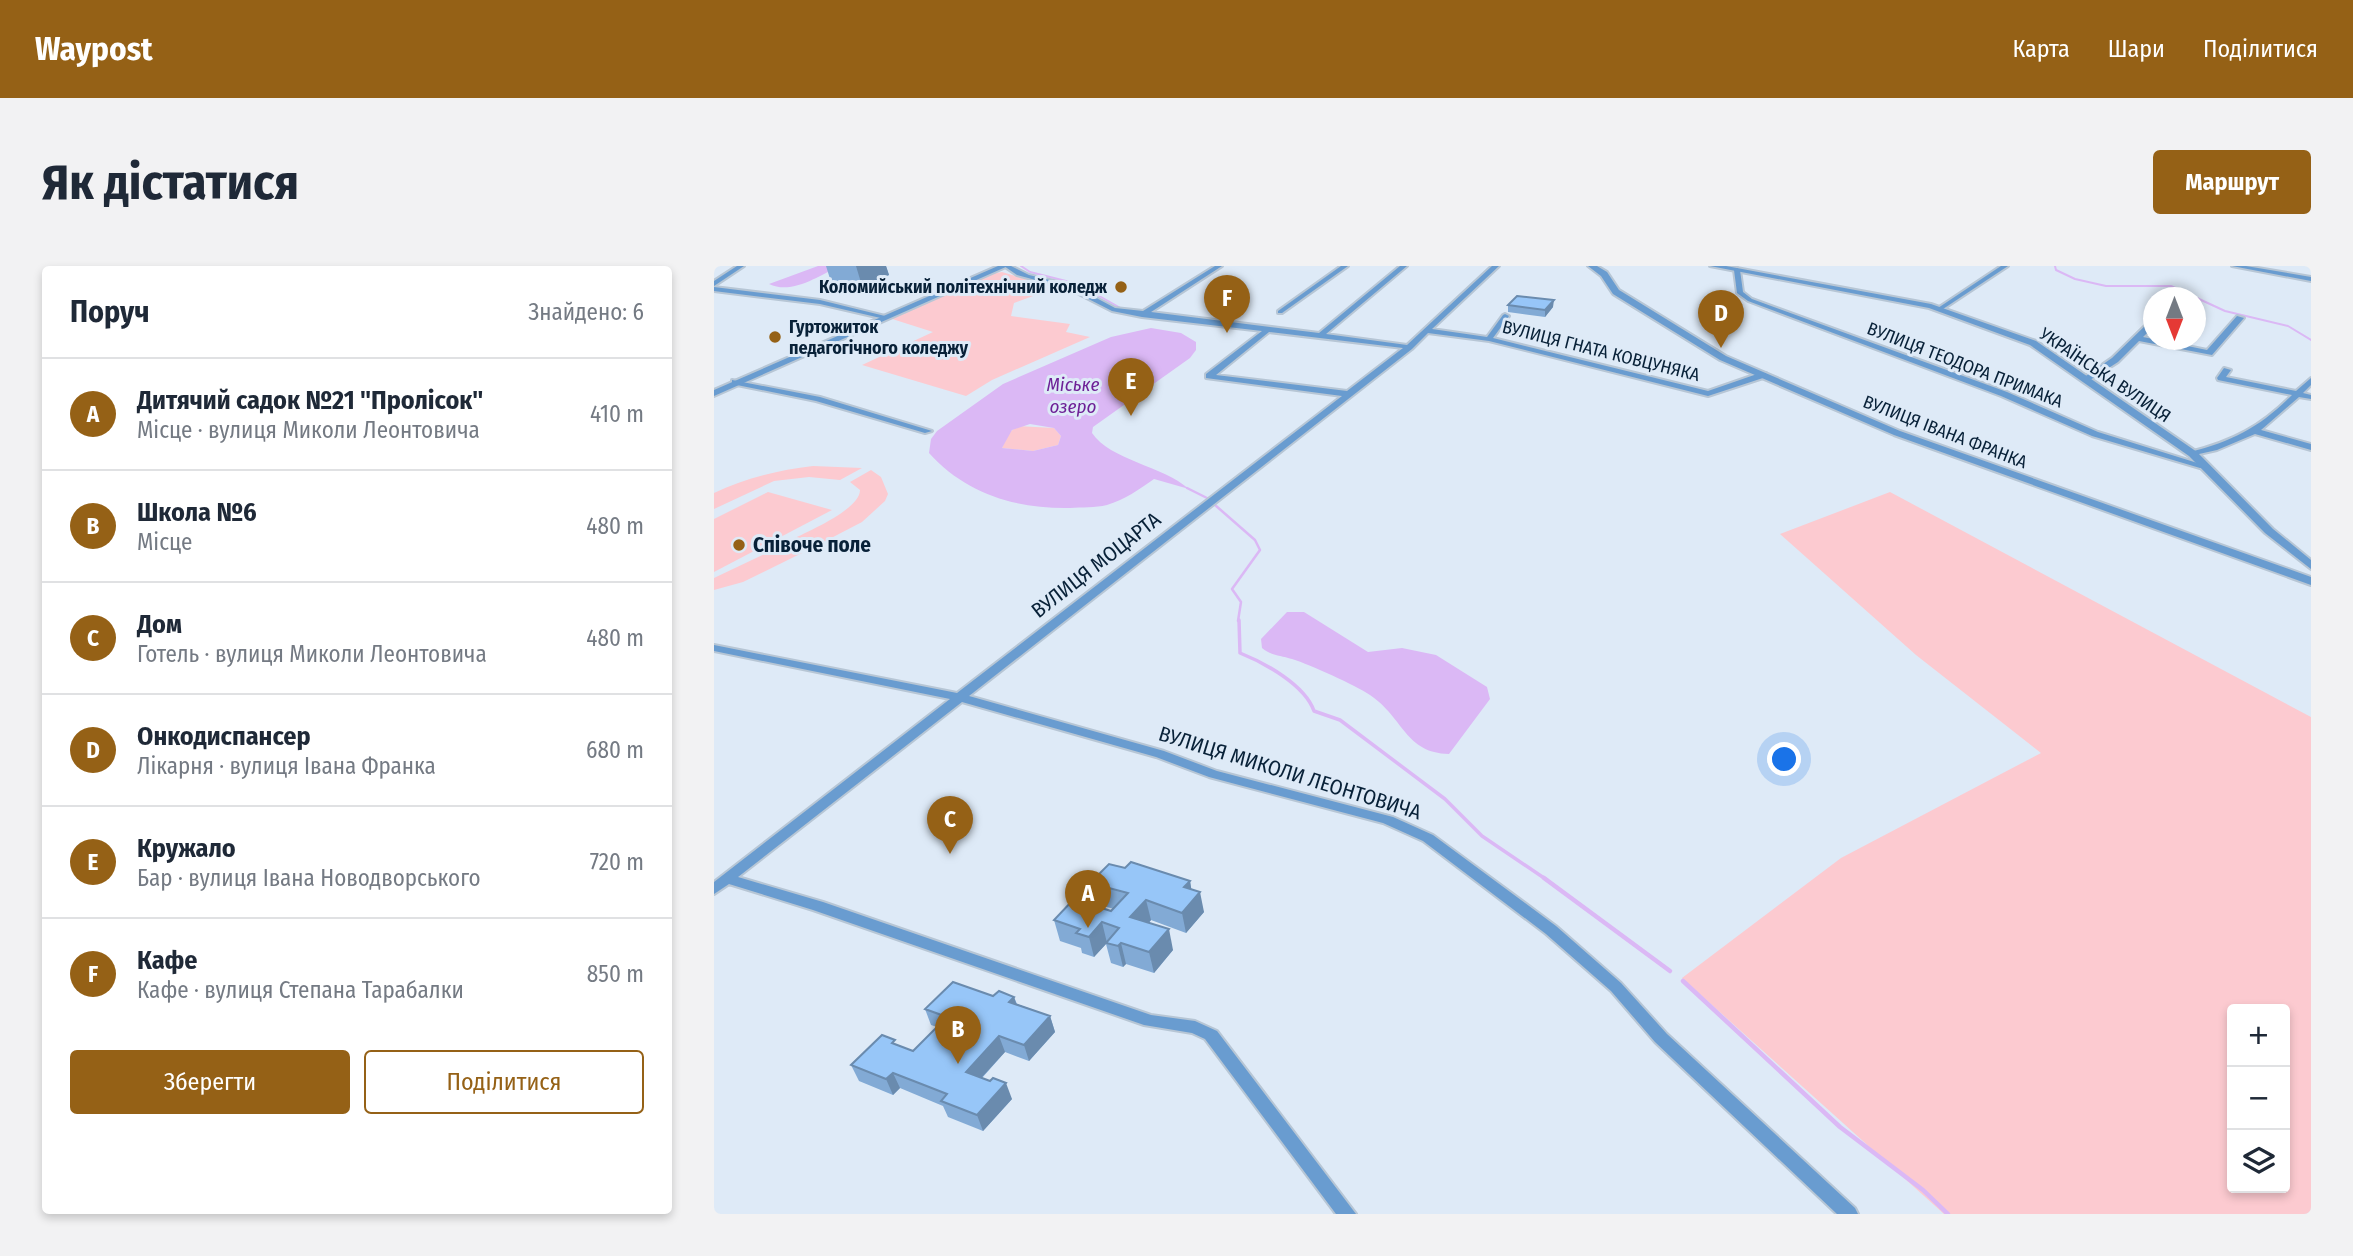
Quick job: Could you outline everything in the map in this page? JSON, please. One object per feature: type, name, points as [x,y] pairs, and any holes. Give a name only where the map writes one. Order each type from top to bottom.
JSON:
[{"type":"street","points":[[714,284],[741,266]]},
{"type":"street","points":[[714,393],[1006,266],[1017,273],[1068,285],[1088,299],[1114,310],[1409,347]]},
{"type":"street","points":[[1142,315],[1219,266]]},
{"type":"street","points":[[1280,312],[1345,266]]},
{"type":"street","points":[[1320,336],[1404,266]]},
{"type":"street","name":"ВУЛИЦЯ МОЦАРТА","points":[[714,889],[1409,347],[1496,266]]},
{"type":"street","name":"ВУЛИЦЯ ІВАНА ФРАНКА","points":[[1592,266],[1604,274],[1619,294],[1635,306],[1723,358],[1897,433],[2311,581]]},
{"type":"street","name":"УКРАЇНСЬКА ВУЛИЦЯ","points":[[1715,266],[1941,308],[2032,343],[2087,378],[2193,454],[2269,531],[2311,566]]},
{"type":"street","points":[[1941,308],[2005,266]]},
{"type":"street","points":[[2235,266],[2311,279]]},
{"type":"street","name":"ВУЛИЦЯ ТЕОДОРА ПРИМАКА","points":[[1737,270],[1740,293],[1750,300],[2004,394],[2095,434],[2203,466]]},
{"type":"street","points":[[714,289],[820,302],[885,317]]},
{"type":"street","points":[[1489,339],[1505,316]]},
{"type":"street","points":[[2137,338],[2209,353],[2240,318]]},
{"type":"street","points":[[1267,330],[1209,376],[1348,394]]},
{"type":"street","name":"ВУЛИЦЯ ГНАТА КОВЦУНЯКА","points":[[1429,331],[1489,339],[1708,394],[1763,375]]},
{"type":"street","points":[[2087,378],[2115,360],[2143,332]]},
{"type":"street","points":[[2227,370],[2221,378],[2311,397]]},
{"type":"street","points":[[2193,454],[2225,446],[2259,432],[2311,380]]},
{"type":"street","points":[[735,382],[817,399],[928,431]]},
{"type":"street","points":[[2259,432],[2309,447]]},
{"type":"street","name":"ВУЛИЦЯ МИКОЛИ ЛЕОНТОВИЧА","points":[[714,648],[958,697],[1160,754],[1213,774],[1388,820],[1428,838],[1541,922],[1616,987],[1661,1038],[1849,1214]]},
{"type":"street","points":[[727,879],[818,906],[1150,1021],[1195,1027],[1211,1035],[1347,1214]]},
{"type":"shaded area","points":[[1002,272],[1055,288],[1014,303],[1011,316],[1070,324],[1066,332],[1090,337],[992,380],[966,396],[862,365],[933,332],[886,317],[984,275]]},
{"type":"shaded area","points":[[1017,426],[1054,428],[1061,436],[1058,445],[1033,451],[1002,448],[1008,434]]},
{"type":"shaded area","points":[[813,466],[862,468],[840,480],[809,477],[774,481],[714,509],[714,493],[763,475]]},
{"type":"shaded area","points":[[871,470],[881,477],[888,494],[885,501],[862,522],[812,548],[789,541],[842,513],[858,498],[860,490],[850,482]]},
{"type":"shaded area","name":"Співоче поле","points":[[768,492],[832,510],[714,572],[714,519]]},
{"type":"shaded area","points":[[1890,492],[2311,717],[2311,1214],[1944,1214],[1682,978],[1841,858],[2041,753],[1916,655],[1780,534]]},
{"type":"shaded area","points":[[779,547],[802,553],[743,582],[714,590],[714,578]]},
{"type":"water","points":[[818,266],[839,266],[796,286],[778,287],[769,284]]},
{"type":"water","name":"Міське озеро","points":[[1151,328],[1181,333],[1196,342],[1196,350],[1190,358],[1093,427],[1092,433],[1111,450],[1165,474],[1189,489],[1154,479],[1126,497],[1107,505],[1070,508],[1030,506],[976,489],[943,467],[929,453],[931,439],[937,431],[1003,384],[1111,337]],"holes":[[[1030,424],[1054,428],[1061,436],[1058,445],[1033,451],[1002,448],[1012,430]]]},
{"type":"water","points":[[1287,612],[1304,612],[1368,652],[1402,648],[1436,655],[1487,687],[1490,699],[1449,754],[1423,748],[1370,695],[1321,670],[1262,648],[1261,639]]},
{"type":"building","points":[[1517,296],[1554,300],[1545,310],[1508,305]]},
{"type":"building","points":[[1131,862],[1190,881],[1184,887],[1200,892],[1182,913],[1146,900],[1130,917],[1169,929],[1149,952],[1121,943],[1118,946],[1106,943],[1119,928],[1102,922],[1089,937],[1076,933],[1080,929],[1054,920],[1074,899],[1111,911],[1128,893],[1090,883],[1109,864],[1125,868]]},
{"type":"building","points":[[953,982],[993,996],[999,991],[1014,997],[1009,1002],[1050,1016],[1024,1045],[999,1036],[966,1072],[990,1081],[993,1078],[1006,1083],[977,1115],[941,1101],[947,1094],[893,1073],[886,1079],[851,1065],[882,1035],[895,1040],[892,1043],[913,1051],[947,1017],[925,1009]]},
{"type":"waterway","points":[[1021,266],[1030,272],[1078,284],[1124,310]]},
{"type":"waterway","points":[[2055,266],[2056,270],[2075,279],[2106,286],[2171,286],[2225,311],[2288,326],[2311,340]]},
{"type":"waterway","points":[[1187,488],[1207,498]]},
{"type":"waterway","points":[[1215,505],[1255,540],[1260,550],[1232,589],[1241,602],[1238,621]]},
{"type":"waterway","points":[[1239,620],[1240,653],[1283,676],[1302,692],[1314,711],[1340,720],[1445,799],[1482,836],[1547,880]]},
{"type":"waterway","points":[[1544,878],[1670,971]]},
{"type":"waterway","points":[[1683,981],[1840,1127],[1923,1190],[1948,1214]]},
{"type":"place","name":"Коломийський політехнічний коледж","points":[[1121,287]]},
{"type":"place","name":"Кафе","points":[[1227,333]]},
{"type":"place","name":"Гуртожиток педагогічного коледжу","points":[[775,337]]},
{"type":"place","name":"Онкодиспансер","points":[[1721,348]]},
{"type":"place","name":"Кружало","points":[[1131,416]]},
{"type":"place","name":"Співоче поле","points":[[739,545]]},
{"type":"place","name":"Дом","points":[[950,854]]},
{"type":"place","name":"Дитячий садок №21 \"Пролісок\"","points":[[1088,928]]},
{"type":"place","name":"Школа №6","points":[[958,1064]]}]
